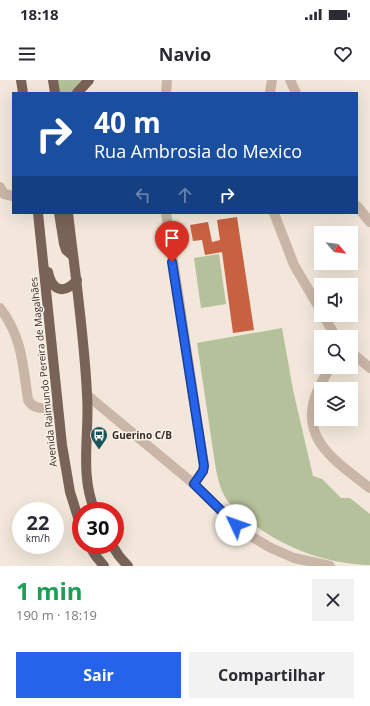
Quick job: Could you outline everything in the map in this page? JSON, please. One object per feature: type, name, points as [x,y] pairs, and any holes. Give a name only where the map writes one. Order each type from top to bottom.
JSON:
[{"type":"main road","points":[[53,80],[55,92]]},
{"type":"main road","points":[[78,92],[89,80]]},
{"type":"main road","name":"Avenida Raimundo Pereira de Magalhães","points":[[38,214],[58,408],[70,492],[73,502]]},
{"type":"main road","points":[[58,214],[66,250],[73,256]]},
{"type":"main road","points":[[68,214],[77,280],[87,395],[86,460],[88,485],[93,502]]},
{"type":"main road","points":[[42,247],[49,278],[55,287],[59,289],[66,289],[77,280]]},
{"type":"main road","points":[[94,554],[104,566]]},
{"type":"main road","points":[[118,554],[128,566]]},
{"type":"street","points":[[166,92],[167,80]]},
{"type":"street","points":[[270,92],[272,80]]},
{"type":"street","points":[[290,80],[296,92]]},
{"type":"street","points":[[0,187],[4,194],[12,196]]},
{"type":"street","points":[[358,207],[370,222]]},
{"type":"street","points":[[166,214],[184,346],[204,466],[203,471],[194,484]]},
{"type":"street","points":[[274,214],[294,265],[314,299]]},
{"type":"street","points":[[0,308],[6,315],[17,338],[24,367],[28,400],[30,404],[37,408],[58,408]]},
{"type":"street","points":[[358,358],[370,368]]},
{"type":"street","points":[[326,374],[317,392],[313,406],[312,421],[315,435],[322,446],[337,462],[370,488]]},
{"type":"street","points":[[87,395],[194,484],[246,533],[269,547],[294,558],[330,566]]},
{"type":"green space","points":[[56,80],[83,80],[73,92],[58,92]]},
{"type":"green space","points":[[219,254],[226,304],[201,308],[194,258]]},
{"type":"green space","points":[[282,328],[293,390],[313,476],[322,479],[341,498],[350,498],[370,514],[370,565],[338,562],[308,554],[280,541],[253,524],[240,513],[231,505],[221,489],[216,470],[197,343]]},
{"type":"building","points":[[237,217],[254,330],[233,333],[222,252],[205,255],[202,240],[193,241],[190,225],[208,222],[212,242],[220,240],[217,220]]},
{"type":"place","name":"Guerino C/B","points":[[99,450]]},
{"type":"route","points":[[172,262],[204,466],[203,471],[194,484],[236,525]]}]
